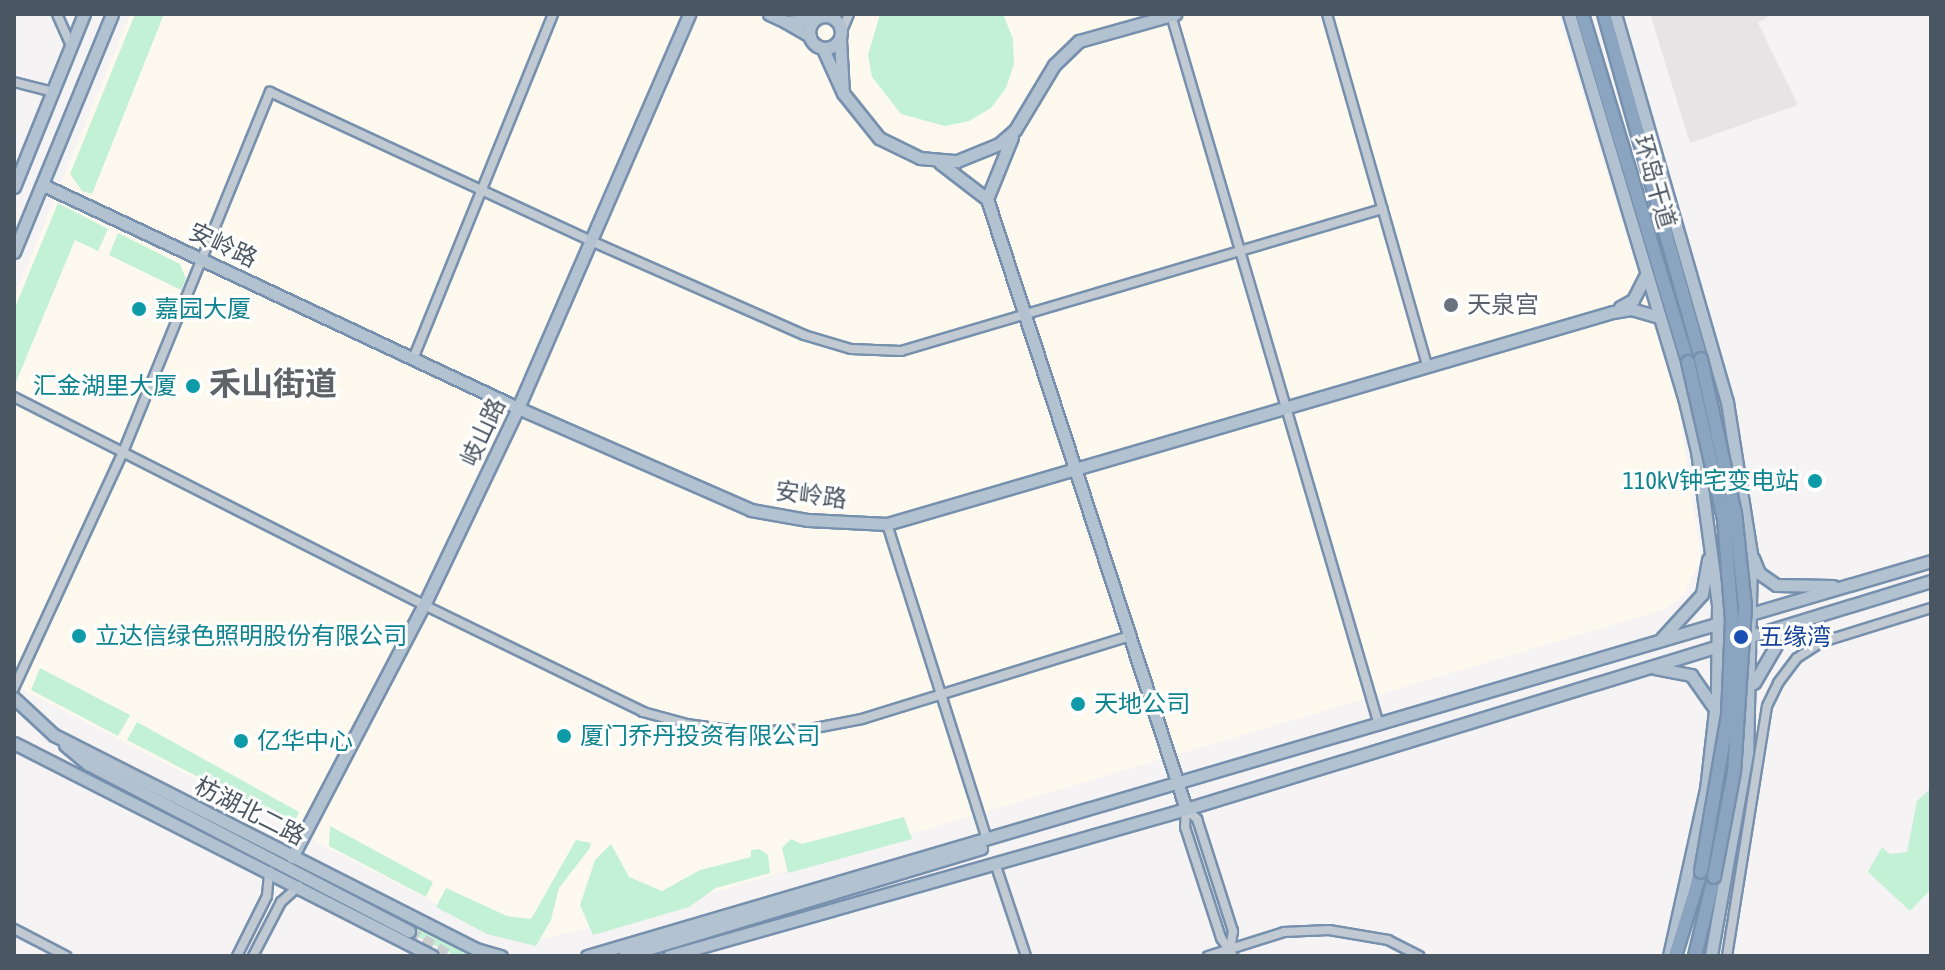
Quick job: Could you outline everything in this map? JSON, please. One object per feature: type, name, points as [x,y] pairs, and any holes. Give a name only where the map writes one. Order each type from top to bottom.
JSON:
[{"type":"highway","name":"环岛干道","points":[[1582,14],[1694,360]]},
{"type":"highway","name":"环岛干道","points":[[1604,14],[1694,360]]},
{"type":"highway","points":[[1681,956],[1708,875],[1728,715],[1732,620],[1724,519],[1694,360]]},
{"type":"highway","points":[[1703,956],[1710,893],[1708,875]]},
{"type":"highway","points":[[1675,956],[1708,875]]},
{"type":"highway","points":[[1695,956],[1710,893]]},
{"type":"main road","points":[[14,187],[84,14]]},
{"type":"main road","points":[[14,252],[112,14]]},
{"type":"main road","name":"岐山路","points":[[292,857],[424,605],[518,408],[689,14]]},
{"type":"main road","points":[[769,14],[810,36],[823,49],[843,93],[879,138],[939,163],[987,199],[1071,467],[1186,809]]},
{"type":"main road","points":[[1569,14],[1697,451],[1710,535],[1717,624],[1715,709],[1706,789],[1669,956]]},
{"type":"main road","points":[[1615,14],[1727,402],[1751,553],[1751,691],[1732,858],[1711,956]]},
{"type":"main road","points":[[987,199],[1015,130],[1065,51],[1093,35],[1173,15]]},
{"type":"main road","points":[[786,22],[819,16],[837,24],[843,93]]},
{"type":"main road","points":[[810,36],[819,16]]},
{"type":"main road","points":[[823,49],[833,48],[840,36]]},
{"type":"main road","points":[[939,163],[971,158],[1015,130]]},
{"type":"main road","name":"安岭路","points":[[43,185],[518,408],[751,510],[808,520],[887,524],[1071,467],[1613,312]]},
{"type":"main road","points":[[1613,312],[1633,300],[1646,273]]},
{"type":"main road","points":[[1613,312],[1631,309],[1659,317]]},
{"type":"main road","points":[[1659,641],[1702,594],[1710,535]]},
{"type":"main road","points":[[1751,553],[1759,573],[1776,585],[1854,586]]},
{"type":"main road","points":[[587,956],[1061,820],[1931,561]]},
{"type":"main road","points":[[669,955],[1186,809],[1931,581]]},
{"type":"main road","points":[[1751,691],[1761,664],[1778,642],[1854,605]]},
{"type":"main road","points":[[1642,668],[1691,675],[1715,709]]},
{"type":"main road","name":"枋湖北二路","points":[[14,698],[54,735],[476,949],[501,956]]},
{"type":"main road","points":[[54,735],[88,764],[409,931]]},
{"type":"main road","name":"枋湖北二路","points":[[14,743],[269,870],[430,956]]},
{"type":"main road","points":[[624,956],[939,863],[1061,820]]},
{"type":"street","points":[[57,14],[71,45]]},
{"type":"street","points":[[413,359],[553,14]]},
{"type":"street","points":[[840,36],[849,14]]},
{"type":"street","points":[[1327,14],[1427,365]]},
{"type":"street","points":[[1173,15],[1239,252],[1379,725]]},
{"type":"street","points":[[14,82],[53,92]]},
{"type":"street","points":[[14,688],[123,452],[270,92],[591,241],[804,335],[851,349],[901,351],[1382,209]]},
{"type":"street","points":[[14,397],[643,712],[687,724],[745,732],[810,729],[942,694],[1127,637]]},
{"type":"street","points":[[887,524],[987,839]]},
{"type":"street","points":[[1727,956],[1767,706],[1778,683],[1797,658],[1822,642],[1931,608]]},
{"type":"street","points":[[1186,809],[1190,841],[1221,938],[1232,952]]},
{"type":"street","points":[[1186,809],[1197,819],[1233,931],[1232,952]]},
{"type":"street","points":[[995,863],[1026,956]]},
{"type":"street","points":[[237,956],[267,896],[269,870]]},
{"type":"street","points":[[253,956],[281,902],[299,886]]},
{"type":"street","points":[[14,929],[66,956]]},
{"type":"street","points":[[1208,956],[1232,952],[1284,932],[1329,930],[1388,940],[1419,956]]},
{"type":"shaded area","points":[[130,14],[1558,14],[1678,404],[1701,559],[1684,594],[1666,609],[608,924],[531,941],[489,931],[14,685],[14,298]]},
{"type":"shaded area","points":[[1650,14],[1773,14],[1758,23],[1798,105],[1690,143]]},
{"type":"green space","points":[[135,14],[164,14],[92,194],[82,191],[70,174]]},
{"type":"green space","points":[[880,14],[1003,14],[1013,39],[1014,64],[1006,88],[991,108],[969,121],[945,126],[901,114],[872,77],[868,55]]},
{"type":"green space","points":[[58,203],[108,229],[98,251],[75,240],[14,387],[14,310]]},
{"type":"green space","points":[[118,233],[180,264],[186,279],[181,290],[109,255]]},
{"type":"green space","points":[[40,668],[130,715],[118,736],[31,690]]},
{"type":"green space","points":[[137,722],[299,812],[295,820],[287,823],[127,740]]},
{"type":"green space","points":[[1931,788],[1931,889],[1910,911],[1868,872],[1882,847],[1890,854],[1907,852],[1917,801]]},
{"type":"green space","points":[[904,817],[912,839],[788,873],[782,848],[791,839],[802,844]]},
{"type":"green space","points":[[330,826],[433,882],[426,897],[329,846]]},
{"type":"green space","points":[[576,840],[591,843],[590,848],[559,888],[551,920],[536,946],[487,934],[436,907],[446,888],[507,916],[531,919]]},
{"type":"green space","points":[[611,844],[629,877],[662,891],[700,870],[751,857],[751,850],[759,849],[768,855],[770,873],[716,888],[689,907],[593,935],[580,905],[595,860]]},
{"type":"green space","points":[[417,923],[485,956],[452,954],[412,934]]},
{"type":"tunnel","points":[[409,931],[451,956]]},
{"type":"place","name":"天泉宫","points":[[1451,305]]},
{"type":"place","name":"嘉园大厦","points":[[139,309]]},
{"type":"place","name":"汇金湖里大厦","points":[[193,386]]},
{"type":"place","name":"110kV钟宅变电站","points":[[1815,481]]},
{"type":"place","name":"立达信绿色照明股份有限公司","points":[[79,636]]},
{"type":"place","name":"五缘湾","points":[[1741,637]]},
{"type":"place","name":"天地公司","points":[[1078,704]]},
{"type":"place","name":"厦门乔丹投资有限公司","points":[[564,736]]},
{"type":"place","name":"亿华中心","points":[[241,741]]},
{"type":"district","name":"禾山街道","points":[[273,384]]}]
